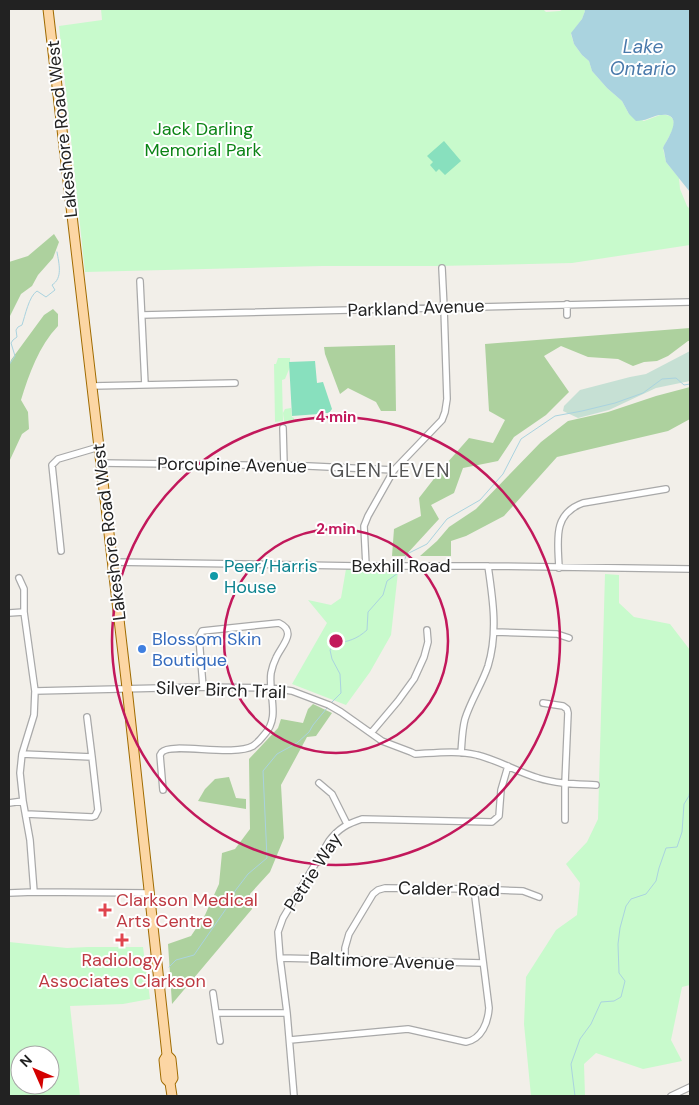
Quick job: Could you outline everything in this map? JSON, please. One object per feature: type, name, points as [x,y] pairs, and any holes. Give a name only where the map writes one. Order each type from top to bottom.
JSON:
[{"type":"main road","name":"Lakeshore Road West","points":[[48,9],[128,688],[167,1055],[164,1060],[166,1078],[170,1083],[172,1096]]},
{"type":"street","points":[[366,566],[364,526],[366,520],[394,470],[442,420],[445,412],[447,399],[442,268]]},
{"type":"street","points":[[140,281],[145,385]]},
{"type":"street","name":"Parkland Avenue","points":[[142,316],[690,302]]},
{"type":"street","points":[[567,304],[567,315]]},
{"type":"street","points":[[92,386],[235,383]]},
{"type":"street","points":[[283,428],[284,465]]},
{"type":"street","points":[[61,551],[52,465],[58,459],[99,447]]},
{"type":"street","name":"Porcupine Avenue","points":[[100,463],[284,465],[394,470]]},
{"type":"street","points":[[559,568],[559,527],[562,519],[574,506],[666,489]]},
{"type":"street","name":"Bexhill Road","points":[[112,562],[690,569]]},
{"type":"street","points":[[461,753],[465,721],[488,665],[494,632],[493,602],[488,566]]},
{"type":"street","points":[[19,578],[24,589],[24,612],[35,691],[34,715],[22,754],[20,773],[30,840],[34,892]]},
{"type":"street","points":[[9,613],[24,612]]},
{"type":"street","points":[[163,790],[160,755],[164,750],[174,748],[236,750],[252,746],[270,729],[273,719],[271,673],[276,658],[288,636],[285,626],[279,623],[202,631],[199,637],[203,686]]},
{"type":"street","points":[[372,733],[414,679],[424,657],[428,642],[427,630]]},
{"type":"street","points":[[494,632],[557,634],[569,638]]},
{"type":"street","name":"Silver Birch Trail","points":[[35,691],[203,686],[271,688],[292,691],[322,702],[341,712],[382,741],[415,754],[476,754],[538,778],[554,782],[596,785]]},
{"type":"street","points":[[543,703],[563,706],[568,713],[565,820]]},
{"type":"street","points":[[26,814],[92,818],[95,816],[98,810],[87,717]]},
{"type":"street","points":[[22,754],[92,757]]},
{"type":"street","name":"Petrie Way","points":[[294,1096],[278,932],[283,918],[329,841],[336,832],[347,824],[362,819],[492,822],[499,816],[501,790],[508,766]]},
{"type":"street","points":[[319,783],[332,794],[347,824]]},
{"type":"street","points":[[9,803],[24,802]]},
{"type":"street","name":"Calder Road","points":[[345,959],[345,948],[349,934],[373,894],[378,890],[389,887],[523,891],[539,897]]},
{"type":"street","points":[[290,1040],[408,1029],[466,1042],[477,1038],[487,1021],[489,1008],[474,889]]},
{"type":"street","points":[[9,893],[149,893]]},
{"type":"street","name":"Baltimore Avenue","points":[[280,958],[483,963]]},
{"type":"street","points":[[213,993],[220,1041]]},
{"type":"street","points":[[216,1013],[287,1014]]},
{"type":"street","points":[[671,1096],[690,1087]]},
{"type":"green space","name":"Jack Darling Memorial Park","points":[[101,9],[543,9],[546,12],[563,9],[584,9],[582,19],[571,34],[574,44],[589,61],[592,71],[622,101],[629,114],[644,121],[660,115],[670,116],[673,119],[673,129],[663,148],[666,162],[679,178],[680,189],[690,209],[690,245],[572,263],[322,266],[85,272],[59,26],[102,20]]},
{"type":"green space","points":[[444,141],[461,161],[445,175],[439,169],[436,172],[430,165],[433,162],[427,156]]},
{"type":"green space","points":[[54,234],[59,242],[53,258],[38,275],[32,286],[21,294],[9,318],[9,262],[28,256]]},
{"type":"green space","points":[[53,309],[58,314],[58,326],[40,351],[31,370],[21,400],[28,412],[29,429],[22,434],[9,462],[9,366],[11,360],[44,315]]},
{"type":"green space","points":[[690,328],[690,341],[668,356],[657,361],[644,362],[633,366],[618,359],[588,357],[561,346],[544,356],[569,392],[546,415],[514,437],[498,461],[463,468],[454,493],[431,505],[439,519],[405,556],[392,556],[394,529],[421,516],[419,498],[440,471],[469,438],[493,443],[505,420],[489,411],[485,344]]},
{"type":"green space","points":[[395,345],[396,411],[381,411],[376,402],[348,388],[340,394],[324,347]]},
{"type":"green space","points":[[690,351],[690,381],[656,388],[609,410],[578,418],[563,411],[564,406],[580,390],[646,374]]},
{"type":"green space","points":[[278,358],[290,358],[290,367],[285,379],[282,380],[283,421],[275,422],[274,364],[276,364]]},
{"type":"green space","points":[[315,361],[317,383],[323,382],[332,409],[329,413],[292,416],[289,362]]},
{"type":"green space","points":[[690,387],[690,419],[668,431],[557,457],[504,516],[466,536],[451,541],[451,556],[420,556],[449,527],[476,509],[541,442],[568,421],[608,412]]},
{"type":"green space","points":[[291,408],[294,420],[291,422],[284,421],[283,413],[285,409]]},
{"type":"green space","points":[[346,569],[365,572],[398,572],[391,635],[370,672],[346,705],[292,684],[327,623],[308,600],[331,605],[341,598]]},
{"type":"green space","points":[[605,574],[619,575],[619,603],[634,617],[670,624],[690,650],[690,985],[682,987],[671,1040],[682,1061],[643,1069],[596,1053],[584,1064],[585,1096],[531,1096],[524,1024],[526,977],[556,930],[577,915],[580,883],[566,864],[587,842],[598,819]]},
{"type":"green space","points":[[313,704],[332,713],[316,736],[307,737],[281,785],[284,838],[270,872],[250,894],[252,909],[172,1004],[168,944],[191,936],[205,915],[219,884],[222,853],[235,849],[250,829],[249,759],[278,728],[281,719],[303,723],[308,709]]},
{"type":"green space","points":[[229,777],[236,798],[246,799],[246,809],[198,801],[205,789],[215,779]]},
{"type":"green space","points":[[9,942],[67,948],[143,947],[150,999],[123,1004],[70,1006],[80,1096],[9,1096]]},
{"type":"water","name":"Lake Ontario","points":[[584,9],[690,9],[690,192],[666,162],[663,148],[673,127],[673,119],[667,115],[659,115],[636,121],[629,114],[622,101],[592,71],[589,61],[574,44],[571,33],[582,19]]},
{"type":"waterway","points":[[9,365],[15,356],[11,343],[17,337],[16,330],[22,325],[32,297],[37,291],[46,297],[55,290],[52,285],[59,275],[57,252]]},
{"type":"waterway","points":[[403,563],[407,554],[427,544],[447,519],[480,500],[503,474],[521,439],[555,416],[615,403],[643,393],[662,379],[676,378],[684,385],[690,384]]},
{"type":"waterway","points":[[332,702],[341,693],[340,674],[332,659],[330,650],[335,643],[352,640],[367,630],[368,612],[383,595],[387,581],[398,573],[399,570]]},
{"type":"waterway","points":[[169,967],[176,960],[194,955],[228,906],[235,891],[248,874],[267,858],[263,771],[277,754],[297,743],[309,732],[327,708]]},
{"type":"waterway","points":[[575,1096],[571,1064],[580,1039],[591,1024],[601,1002],[614,1001],[621,997],[625,981],[619,973],[618,944],[626,906],[631,899],[646,894],[656,881],[666,848],[677,847],[682,832],[684,804],[689,796],[690,789]]},
{"type":"place","name":"Peer/Harris House","points":[[214,576]]},
{"type":"place","name":"Blossom Skin Boutique","points":[[142,649]]},
{"type":"place","name":"Clarkson Medical Arts Centre","points":[[105,910]]},
{"type":"place","name":"Radiology Associates Clarkson","points":[[122,940]]},
{"type":"district","name":"GLEN LEVEN","points":[[390,470]]}]
